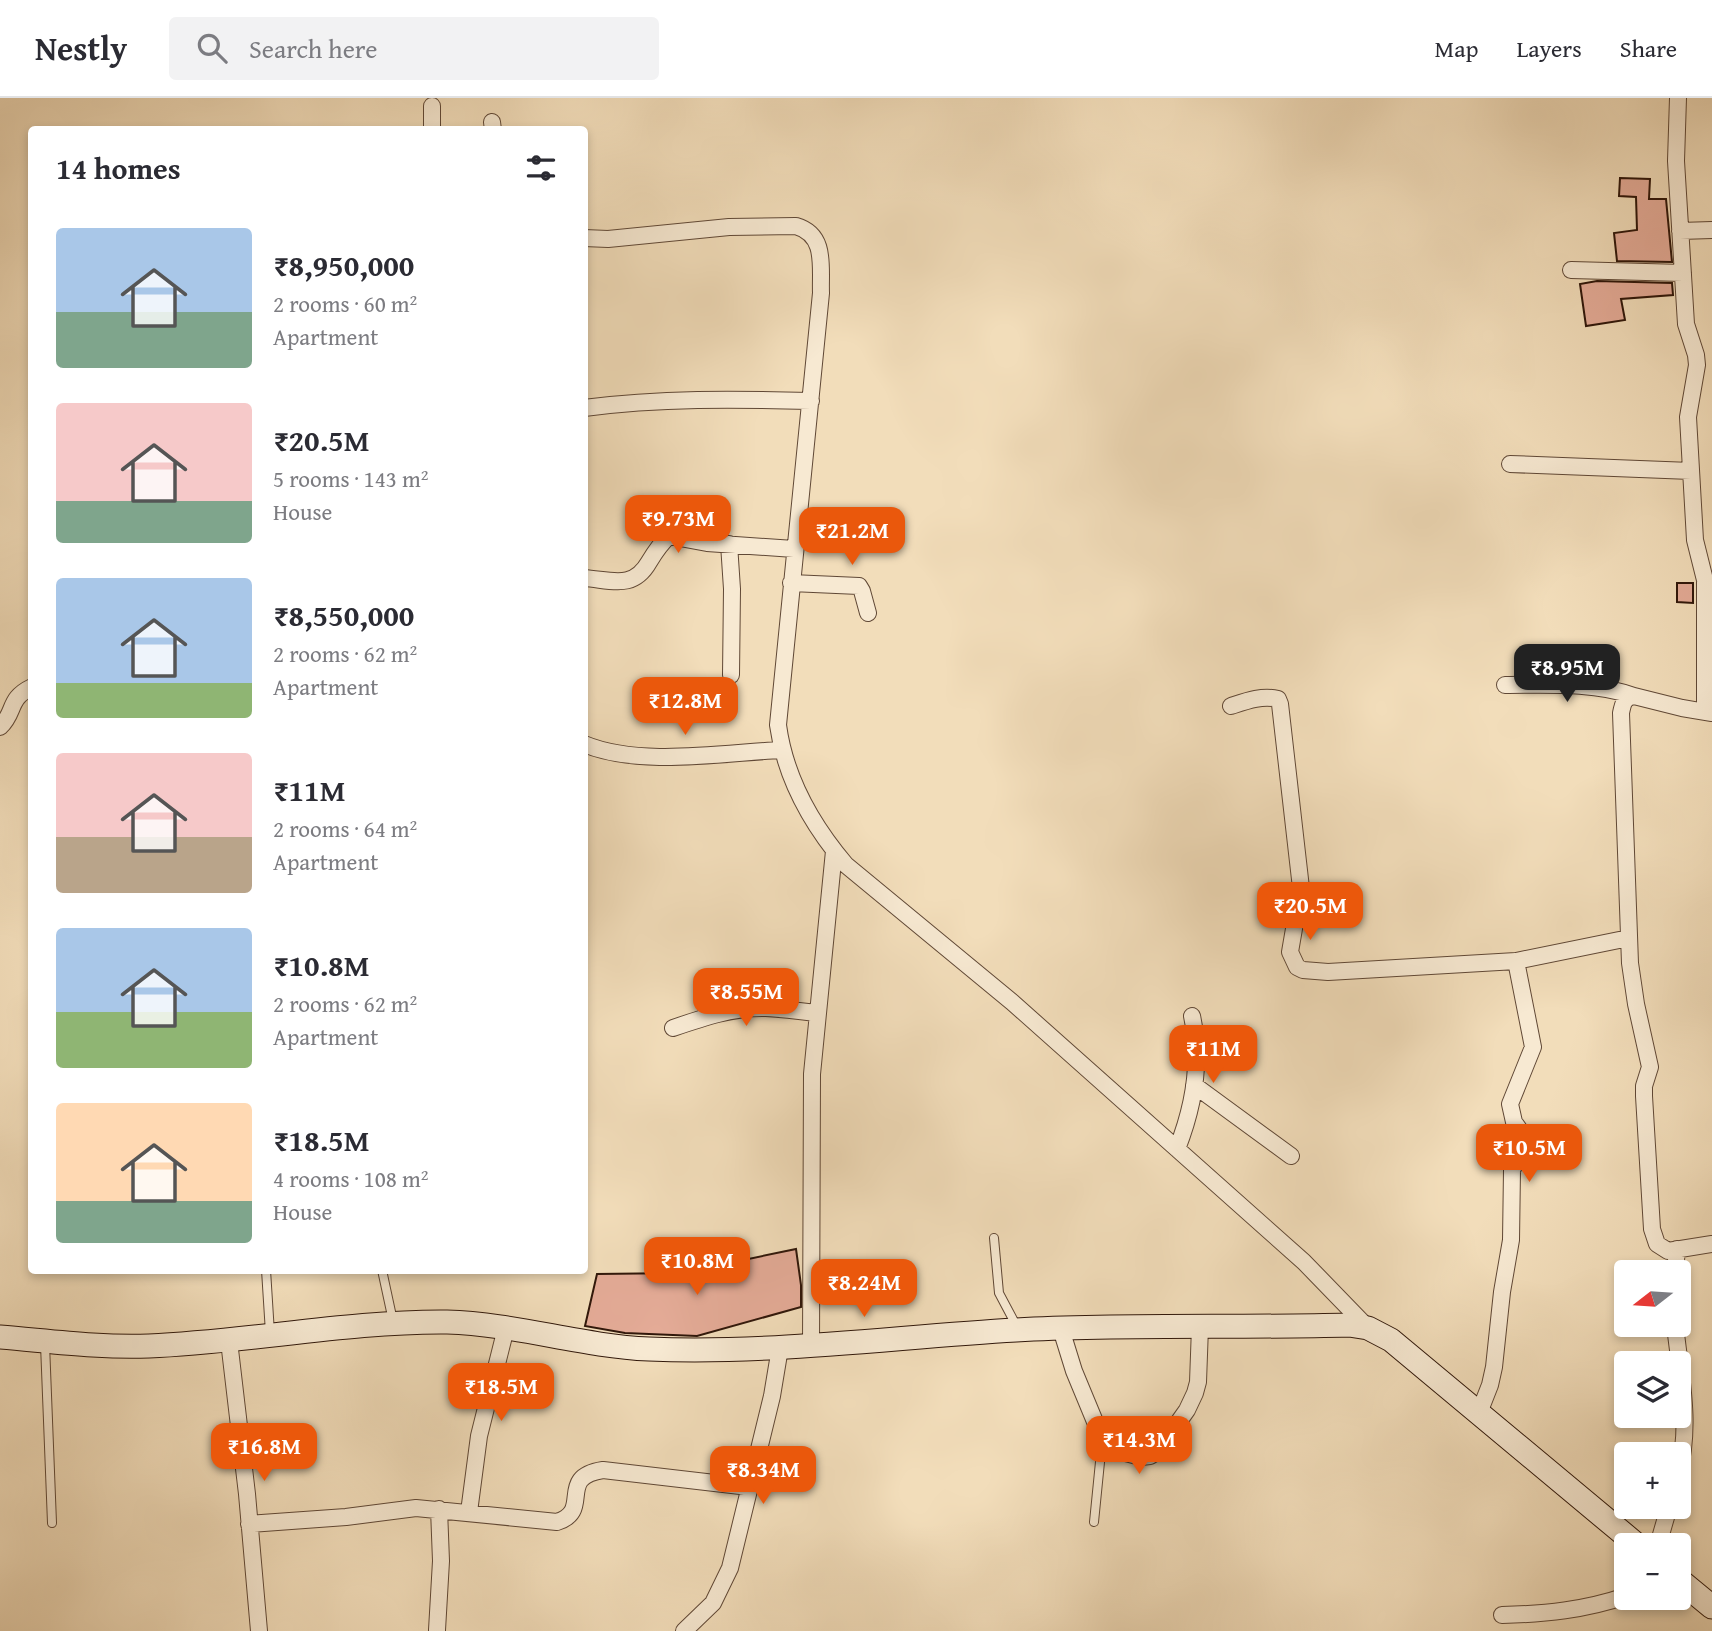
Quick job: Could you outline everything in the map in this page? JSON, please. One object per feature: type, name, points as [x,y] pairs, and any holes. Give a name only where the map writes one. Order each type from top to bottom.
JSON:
[{"type":"main road","points":[[0,1337],[146,1346],[393,1324],[445,1322],[485,1324],[646,1349],[779,1348],[1018,1330],[1349,1325],[1368,1328],[1391,1340],[1623,1533]]},
{"type":"main road","points":[[1691,1590],[1712,1608]]},
{"type":"street","points":[[1506,685],[1581,686],[1619,691],[1709,712],[1705,580],[1696,540],[1688,417],[1697,365],[1686,324],[1676,161],[1678,98]]},
{"type":"street","points":[[432,106],[432,126]]},
{"type":"street","points":[[588,238],[620,238],[729,227],[796,226],[807,229],[819,246],[821,293],[778,725],[781,750],[793,783],[834,851],[846,865],[1012,1002],[1304,1262],[1368,1328]]},
{"type":"street","points":[[1680,231],[1712,230]]},
{"type":"street","points":[[1571,270],[1683,273]]},
{"type":"street","points":[[588,408],[709,398],[811,401]]},
{"type":"street","points":[[1510,464],[1691,471]]},
{"type":"street","points":[[588,578],[621,582],[635,579],[644,571],[659,545],[669,536],[794,549]]},
{"type":"street","points":[[729,544],[732,589],[731,675]]},
{"type":"street","points":[[791,583],[859,586],[868,613]]},
{"type":"street","points":[[0,727],[8,719],[14,700],[28,690]]},
{"type":"street","points":[[1634,696],[1627,697],[1621,713],[1629,938],[1636,1004],[1650,1067],[1644,1096],[1651,1228],[1657,1244],[1662,1249],[1712,1244]]},
{"type":"street","points":[[1231,706],[1252,699],[1271,697],[1278,699],[1280,704],[1301,888],[1290,952],[1297,967],[1328,972],[1516,961],[1629,938]]},
{"type":"street","points":[[588,745],[606,752],[645,756],[781,750]]},
{"type":"street","points":[[811,1346],[812,1074],[834,851]]},
{"type":"street","points":[[1479,1413],[1494,1367],[1511,1240],[1512,1170],[1525,1144],[1524,1136],[1514,1122],[1510,1104],[1533,1047],[1516,961]]},
{"type":"street","points":[[673,1028],[708,1016],[750,1009],[816,1013]]},
{"type":"street","points":[[1177,1149],[1188,1121],[1194,1086],[1197,1057],[1192,1016]]},
{"type":"street","points":[[1194,1086],[1291,1156]]},
{"type":"street","points":[[1676,1249],[1676,1260]]},
{"type":"street","points":[[469,1512],[479,1436],[506,1328]]},
{"type":"street","points":[[1061,1329],[1074,1371],[1102,1441],[1114,1450],[1141,1457],[1158,1451],[1187,1410],[1195,1393],[1198,1382],[1200,1328]]},
{"type":"street","points":[[1676,1337],[1685,1442]]},
{"type":"street","points":[[229,1340],[259,1631]]},
{"type":"street","points":[[684,1631],[713,1604],[730,1568],[772,1396],[779,1348]]},
{"type":"street","points":[[249,1524],[346,1517],[416,1508],[546,1521],[565,1519],[572,1513],[578,1481],[584,1475],[603,1471],[749,1487]]},
{"type":"street","points":[[437,1630],[441,1560],[439,1510]]},
{"type":"street","points":[[1502,1615],[1551,1613],[1585,1608],[1614,1600]]},
{"type":"lane","points":[[994,1238],[999,1293],[1018,1330]]},
{"type":"lane","points":[[266,1274],[270,1335]]},
{"type":"lane","points":[[383,1274],[393,1324]]},
{"type":"lane","points":[[45,1341],[52,1523]]},
{"type":"lane","points":[[1094,1522],[1102,1441]]},
{"type":"building","points":[[1620,178],[1650,179],[1649,199],[1666,199],[1672,262],[1617,261],[1614,233],[1637,230],[1636,197],[1619,196]]},
{"type":"building","points":[[1597,281],[1672,283],[1673,295],[1621,299],[1625,320],[1586,326],[1580,284]]},
{"type":"building","points":[[1677,583],[1693,583],[1693,603],[1677,602]]},
{"type":"building","points":[[796,1249],[801,1307],[697,1336],[625,1333],[585,1326],[597,1274],[681,1273]]}]
